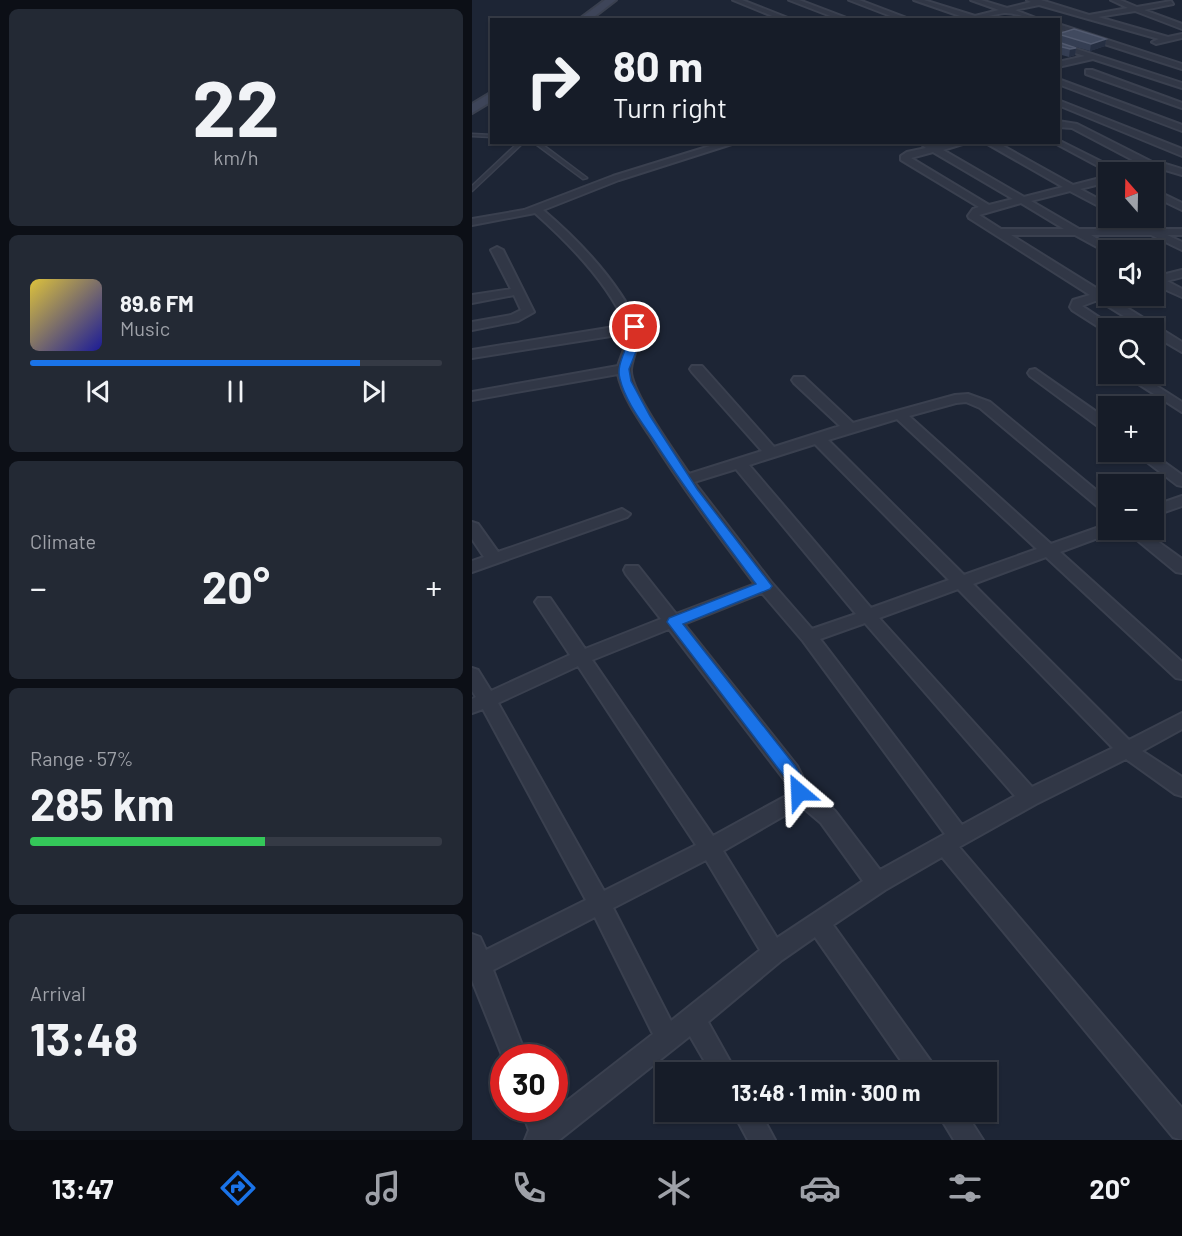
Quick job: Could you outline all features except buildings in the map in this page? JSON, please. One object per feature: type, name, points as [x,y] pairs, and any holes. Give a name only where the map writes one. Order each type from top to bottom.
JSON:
[{"type":"main road","points":[[586,18],[610,0]]},
{"type":"main road","points":[[599,18],[623,0]]},
{"type":"main road","points":[[472,98],[490,85]]},
{"type":"main road","points":[[472,109],[490,96]]},
{"type":"street","points":[[736,0],[785,18]]},
{"type":"street","points":[[792,0],[843,18]]},
{"type":"street","points":[[852,0],[903,18]]},
{"type":"street","points":[[917,0],[970,18]]},
{"type":"street","points":[[974,0],[1032,18]]},
{"type":"street","points":[[1030,0],[1163,40],[1174,46]]},
{"type":"street","points":[[977,18],[1053,0]]},
{"type":"street","points":[[1114,0],[1182,27]]},
{"type":"street","points":[[1089,17],[1167,1],[1182,6]]},
{"type":"street","points":[[805,5],[822,2]]},
{"type":"street","points":[[1060,27],[1182,67]]},
{"type":"street","points":[[1060,65],[1182,36]]},
{"type":"street","points":[[1060,46],[1182,86]]},
{"type":"street","points":[[1089,72],[1182,107]]},
{"type":"street","points":[[1104,98],[1182,78]]},
{"type":"street","points":[[1060,82],[1182,128]]},
{"type":"street","points":[[1060,103],[1182,153]]},
{"type":"street","points":[[1114,125],[1182,107]]},
{"type":"street","points":[[1060,124],[1074,126],[1144,162]]},
{"type":"street","points":[[472,222],[515,216],[616,178],[727,144]]},
{"type":"street","points":[[925,144],[1098,244]]},
{"type":"street","points":[[956,144],[910,154],[904,158],[987,208]]},
{"type":"street","points":[[992,144],[1098,203]]},
{"type":"street","points":[[1060,144],[1098,163]]},
{"type":"street","points":[[1164,166],[1182,171]]},
{"type":"street","points":[[1098,182],[987,208],[977,211],[973,216],[1098,292]]},
{"type":"street","points":[[1164,198],[1182,207]]},
{"type":"street","points":[[536,209],[571,239],[625,308],[635,327],[636,339],[624,369],[626,381],[639,407],[686,480],[765,586],[810,637],[952,842],[1182,1128]]},
{"type":"street","points":[[1145,228],[1182,248]]},
{"type":"street","points":[[997,232],[1182,232]]},
{"type":"street","points":[[472,326],[523,316],[528,312],[497,250]]},
{"type":"street","points":[[1164,278],[1182,273]]},
{"type":"street","points":[[1164,285],[1182,294]]},
{"type":"street","points":[[472,299],[518,291]]},
{"type":"street","points":[[1098,297],[1077,303],[1076,306],[1098,321]]},
{"type":"street","points":[[1119,306],[1136,318]]},
{"type":"street","points":[[472,354],[635,327]]},
{"type":"street","points":[[1164,337],[1182,348]]},
{"type":"street","points":[[472,396],[624,369]]},
{"type":"street","points":[[697,369],[770,453]]},
{"type":"street","points":[[1035,373],[1098,420]]},
{"type":"street","points":[[799,380],[850,428]]},
{"type":"street","points":[[1145,384],[1182,408]]},
{"type":"street","points":[[686,480],[850,428],[955,399],[968,398],[978,401],[1098,500]]},
{"type":"street","points":[[899,414],[1182,673]]},
{"type":"street","points":[[818,438],[1127,750],[1182,788]]},
{"type":"street","points":[[1155,462],[1182,482]]},
{"type":"street","points":[[739,463],[868,616],[1029,798]]},
{"type":"street","points":[[1164,507],[1182,500]]},
{"type":"street","points":[[472,567],[622,514]]},
{"type":"street","points":[[472,527],[494,559]]},
{"type":"street","points":[[810,637],[1098,532]]},
{"type":"street","points":[[1147,540],[1182,568]]},
{"type":"street","points":[[632,570],[790,771],[797,782],[799,792],[828,817],[877,883]]},
{"type":"street","points":[[479,703],[581,657],[765,586]]},
{"type":"street","points":[[544,602],[710,848],[774,953]]},
{"type":"street","points":[[472,675],[479,703],[600,904],[667,1038]]},
{"type":"street","points":[[538,1122],[542,1138],[774,953],[877,883],[1029,798],[1182,720]]},
{"type":"street","points":[[509,1044],[475,959],[600,904],[710,848],[793,802],[799,792]]},
{"type":"street","points":[[818,923],[916,1062]]},
{"type":"street","points":[[693,1019],[718,1062]]},
{"type":"street","points":[[752,1122],[762,1140]]},
{"type":"street","points":[[957,1122],[970,1140]]},
{"type":"lane","points":[[472,135],[490,136]]},
{"type":"lane","points":[[472,189],[520,144]]},
{"type":"lane","points":[[538,144],[585,178]]},
{"type":"route","points":[[635,327],[636,339],[624,369],[626,381],[644,416],[692,491],[765,586],[674,622],[790,771],[797,782],[799,792]]}]
